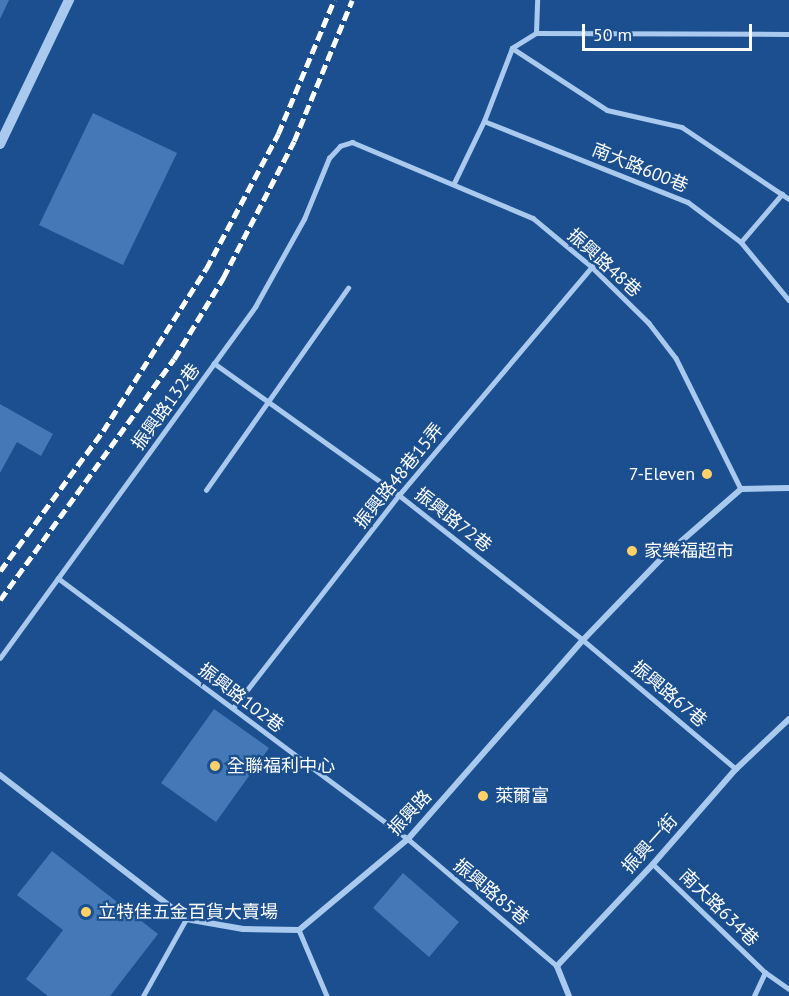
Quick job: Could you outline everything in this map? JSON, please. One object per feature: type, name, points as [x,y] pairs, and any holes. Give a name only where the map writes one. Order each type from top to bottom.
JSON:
[{"type":"street","points":[[0,144],[69,0]]},
{"type":"street","points":[[741,489],[789,488]]},
{"type":"street","name":"振興路","points":[[299,930],[408,839],[584,640],[662,558],[741,489]]},
{"type":"street","name":"振興一街","points":[[557,966],[653,864],[736,769],[789,719]]},
{"type":"street","points":[[0,775],[186,919],[243,929],[299,930]]},
{"type":"street","points":[[557,966],[569,996]]},
{"type":"lane","points":[[536,33],[537,0]]},
{"type":"lane","points":[[454,183],[484,121],[512,48],[536,33],[789,34]]},
{"type":"lane","points":[[512,48],[607,110],[681,127],[789,199]]},
{"type":"lane","name":"南大路600巷","points":[[484,121],[688,202],[741,242],[789,300]]},
{"type":"lane","name":"振興路48巷","points":[[329,158],[340,146],[352,142],[454,183],[533,219],[592,267],[648,323],[676,358],[741,489]]},
{"type":"lane","name":"振興路132巷","points":[[0,657],[214,363],[279,267],[329,158]]},
{"type":"lane","points":[[741,242],[782,194]]},
{"type":"lane","name":"振興路48巷15弄","points":[[233,708],[399,495],[592,267]]},
{"type":"lane","points":[[206,490],[348,288]]},
{"type":"lane","name":"振興路72巷","points":[[214,363],[399,495],[584,640]]},
{"type":"lane","name":"振興路102巷","points":[[58,578],[408,839]]},
{"type":"lane","name":"振興路67巷","points":[[584,640],[736,769]]},
{"type":"lane","name":"振興路85巷","points":[[408,839],[557,966]]},
{"type":"lane","name":"南大路634巷","points":[[653,864],[765,972],[789,989]]},
{"type":"lane","points":[[143,996],[186,919]]},
{"type":"lane","points":[[299,930],[327,996]]},
{"type":"lane","name":"南大路634巷","points":[[754,996],[765,972]]},
{"type":"building","points":[[0,0],[9,0],[0,19]]},
{"type":"building","points":[[93,113],[177,153],[123,265],[39,225]]},
{"type":"building","points":[[0,404],[53,434],[41,456],[17,442],[0,473]]},
{"type":"building","name":"全聯福利中心","points":[[214,709],[269,748],[216,822],[161,783]]},
{"type":"building","name":"立特佳五金百貨大賣場","points":[[52,851],[158,934],[110,996],[48,996],[26,979],[63,930],[17,895]]},
{"type":"building","points":[[403,873],[459,922],[429,957],[373,908]]},
{"type":"railway","points":[[0,571],[103,431],[206,269],[278,134],[334,0]]},
{"type":"railway","points":[[0,600],[174,359],[223,278],[294,141],[352,0]]},
{"type":"place","name":"7-Eleven","points":[[707,474]]},
{"type":"place","name":"家樂福超市","points":[[632,551]]},
{"type":"place","name":"全聯福利中心","points":[[215,766]]},
{"type":"place","name":"萊爾富","points":[[483,796]]},
{"type":"place","name":"立特佳五金百貨大賣場","points":[[86,912]]}]
